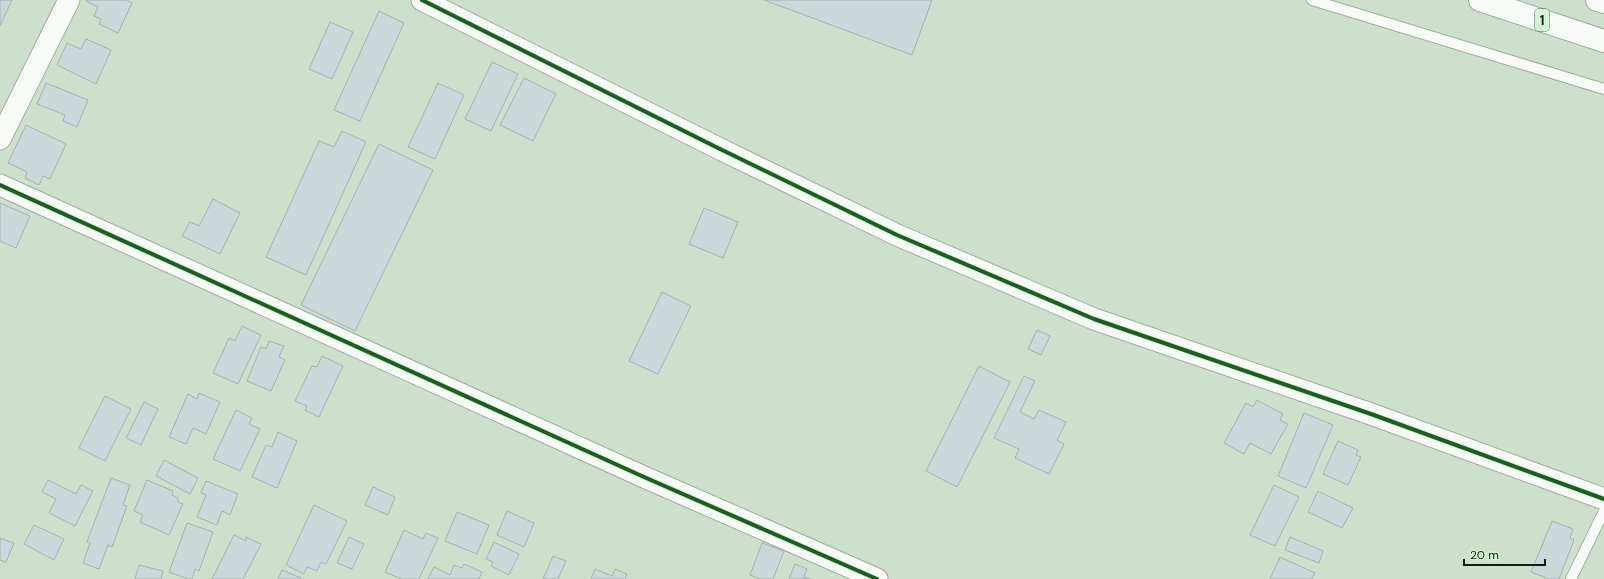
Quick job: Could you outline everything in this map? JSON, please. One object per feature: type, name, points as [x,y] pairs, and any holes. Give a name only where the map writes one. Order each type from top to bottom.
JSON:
[{"type":"highway","name":"1","points":[[1480,0],[1604,41]]},
{"type":"highway","points":[[1597,0],[1604,2]]},
{"type":"street","points":[[0,139],[68,0]]},
{"type":"street","points":[[422,0],[890,232],[1094,320],[1371,414],[1604,499]]},
{"type":"street","points":[[0,185],[644,477],[877,579]]},
{"type":"lane","points":[[1316,1],[1604,89]]},
{"type":"lane","points":[[1571,579],[1604,511]]},
{"type":"building","points":[[0,0],[12,0],[0,26]]},
{"type":"building","points":[[127,0],[132,3],[118,33],[99,24],[101,19],[94,16],[98,7],[86,1]]},
{"type":"building","points":[[764,0],[932,0],[912,55]]},
{"type":"building","points":[[379,11],[404,23],[360,121],[334,110]]},
{"type":"building","points":[[330,22],[353,32],[332,79],[309,69]]},
{"type":"building","points":[[86,39],[111,50],[96,84],[57,65],[67,43],[81,49]]},
{"type":"building","points":[[492,62],[518,74],[491,131],[465,119]]},
{"type":"building","points":[[524,78],[556,94],[533,141],[500,125]]},
{"type":"building","points":[[46,83],[88,100],[77,127],[63,121],[65,115],[37,104]]},
{"type":"building","points":[[438,83],[464,95],[435,159],[408,147]]},
{"type":"building","points":[[26,125],[66,144],[50,179],[43,176],[39,185],[25,178],[27,172],[8,163]]},
{"type":"building","points":[[342,131],[366,142],[306,275],[266,257],[319,141],[334,147]]},
{"type":"building","points":[[379,144],[433,170],[355,331],[301,305]]},
{"type":"building","points":[[213,199],[240,213],[220,254],[182,236],[190,222],[199,226]]},
{"type":"building","points":[[0,203],[30,216],[16,248],[0,241]]},
{"type":"building","points":[[704,208],[738,222],[723,258],[689,244]]},
{"type":"building","points":[[662,292],[691,306],[658,374],[629,361]]},
{"type":"building","points":[[242,326],[261,335],[238,384],[213,373],[229,338],[235,341]]},
{"type":"building","points":[[1037,330],[1050,336],[1041,355],[1028,349]]},
{"type":"building","points":[[269,341],[284,346],[279,357],[285,360],[271,391],[247,381],[261,347],[266,349]]},
{"type":"building","points":[[322,356],[343,366],[319,417],[305,410],[307,406],[295,401],[312,366],[317,367]]},
{"type":"building","points":[[979,366],[1010,382],[957,487],[926,471]]},
{"type":"building","points":[[1024,376],[1035,381],[1020,412],[1034,419],[1039,410],[1066,422],[1057,440],[1064,444],[1049,474],[1015,458],[1019,449],[994,438]]},
{"type":"building","points":[[199,393],[220,402],[206,434],[193,428],[186,444],[169,437],[188,394],[197,399]]},
{"type":"building","points":[[105,396],[131,409],[105,461],[79,448]]},
{"type":"building","points":[[1257,400],[1283,414],[1280,420],[1288,424],[1271,454],[1250,443],[1244,454],[1224,443],[1246,403],[1253,407]]},
{"type":"building","points":[[144,402],[158,409],[141,445],[126,438]]},
{"type":"building","points":[[236,410],[252,418],[249,424],[260,429],[240,471],[213,459]]},
{"type":"building","points":[[1304,413],[1333,425],[1306,488],[1278,476]]},
{"type":"building","points":[[278,432],[297,441],[277,488],[252,477],[266,445],[272,447]]},
{"type":"building","points":[[1338,441],[1358,450],[1356,455],[1361,457],[1348,485],[1323,474]]},
{"type":"building","points":[[164,460],[198,478],[190,494],[156,476]]},
{"type":"building","points":[[111,478],[130,485],[123,505],[127,506],[112,547],[108,545],[99,569],[83,563],[90,543],[87,542]]},
{"type":"building","points":[[48,480],[76,494],[81,485],[93,491],[75,526],[49,513],[56,499],[42,492]]},
{"type":"building","points":[[147,480],[173,491],[172,495],[178,498],[178,502],[183,504],[169,535],[140,522],[143,515],[134,511]]},
{"type":"building","points":[[206,481],[238,494],[230,515],[222,511],[217,525],[197,517],[206,495],[201,493]]},
{"type":"building","points":[[1274,485],[1299,497],[1275,546],[1250,535]]},
{"type":"building","points":[[373,487],[395,497],[388,515],[365,505]]},
{"type":"building","points":[[1318,491],[1353,508],[1342,528],[1308,512]]},
{"type":"building","points":[[314,505],[347,521],[326,564],[321,562],[317,571],[307,567],[304,574],[286,565]]},
{"type":"building","points":[[507,511],[534,523],[524,547],[497,535]]},
{"type":"building","points":[[457,512],[489,525],[477,554],[445,541]]},
{"type":"building","points":[[1552,521],[1573,529],[1570,538],[1574,540],[1559,579],[1549,579],[1531,572]]},
{"type":"building","points":[[187,523],[213,532],[199,571],[195,569],[192,579],[169,572]]},
{"type":"building","points":[[34,525],[64,539],[54,560],[24,544]]},
{"type":"building","points":[[404,530],[423,539],[426,533],[438,538],[419,579],[401,579],[385,572]]},
{"type":"building","points":[[234,535],[246,541],[246,537],[261,544],[243,579],[212,579]]},
{"type":"building","points":[[349,537],[364,544],[352,569],[337,563]]},
{"type":"building","points":[[1290,537],[1323,551],[1319,563],[1285,550]]},
{"type":"building","points":[[0,538],[14,543],[6,562],[0,560]]},
{"type":"building","points":[[494,542],[519,554],[509,575],[491,566],[493,562],[486,559]]},
{"type":"building","points":[[762,543],[784,551],[773,579],[760,579],[750,575]]},
{"type":"building","points":[[553,556],[566,561],[558,579],[543,579]]},
{"type":"building","points":[[1280,557],[1315,573],[1312,579],[1270,579]]},
{"type":"building","points":[[464,564],[482,572],[479,579],[428,579],[434,567],[450,575],[454,565],[462,568]]},
{"type":"building","points":[[795,564],[807,569],[804,577],[810,579],[789,579]]},
{"type":"building","points":[[139,565],[163,571],[161,579],[135,579]]},
{"type":"building","points":[[595,569],[612,576],[615,569],[627,574],[625,579],[591,579]]},
{"type":"building","points":[[282,570],[301,578],[301,579],[278,579]]},
{"type":"cycle path","points":[[422,0],[718,148],[897,235],[1094,319],[1371,414],[1604,499]]},
{"type":"cycle path","points":[[0,185],[644,477],[877,579]]}]
